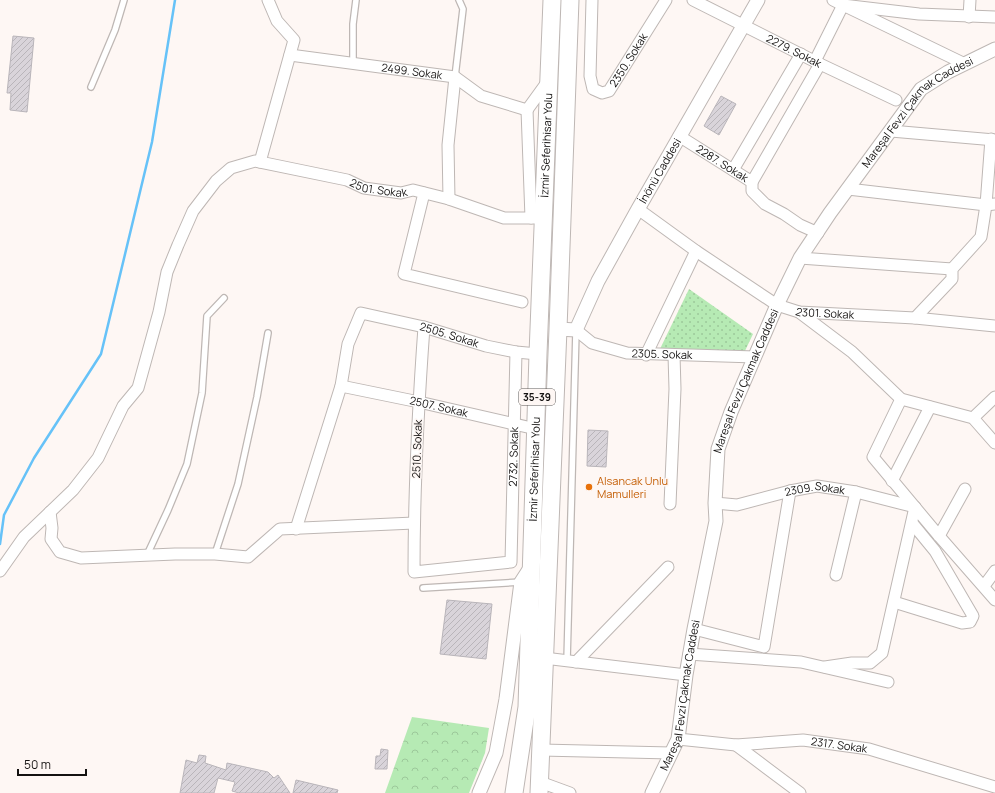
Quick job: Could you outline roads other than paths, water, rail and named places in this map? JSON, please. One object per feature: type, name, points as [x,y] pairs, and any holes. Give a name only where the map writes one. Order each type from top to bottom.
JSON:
[{"type":"main road","name":"İzmir Seferihisar Yolu","points":[[514,793],[527,707],[538,354],[538,218],[549,80],[552,0]]},
{"type":"main road","name":"İzmir Seferihisar Yolu","points":[[539,787],[570,0]]},
{"type":"street","points":[[0,571],[24,537],[73,490],[98,458],[123,406],[138,388],[159,312],[167,272],[193,211],[216,181],[231,168],[255,161],[260,162],[294,40],[277,21],[268,0]]},
{"type":"street","name":"2350. Sokak","points":[[592,0],[590,76],[593,89],[602,93],[609,91],[666,0]]},
{"type":"street","name":"2279. Sokak","points":[[693,0],[896,100]]},
{"type":"street","name":"İnönü Caddesi","points":[[576,330],[598,281],[638,208],[758,0]]},
{"type":"street","points":[[969,17],[970,0]]},
{"type":"street","points":[[838,2],[920,14],[995,17]]},
{"type":"street","points":[[752,182],[817,62],[838,2]]},
{"type":"street","points":[[838,2],[965,64]]},
{"type":"street","name":"Mareşal Fevzi Çakmak Caddesi","points":[[652,793],[678,739],[689,654],[716,521],[715,503],[718,448],[730,412],[777,305],[800,258],[830,213],[891,131],[920,89],[948,72],[995,49]]},
{"type":"street","points":[[733,170],[801,54]]},
{"type":"street","name":"2499. Sokak","points":[[290,55],[455,77],[481,96],[527,110]]},
{"type":"street","points":[[449,199],[448,145],[455,77]]},
{"type":"street","points":[[538,218],[527,110],[549,80]]},
{"type":"street","points":[[891,131],[993,139],[991,205],[981,237],[952,269],[952,279],[915,318]]},
{"type":"street","name":"2287. Sokak","points":[[679,136],[752,182],[752,190],[765,204],[784,214],[800,225],[818,232]]},
{"type":"street","name":"2501. Sokak","points":[[260,162],[346,180],[364,188],[401,193],[413,190],[449,199],[504,218],[538,218]]},
{"type":"street","points":[[848,189],[991,205]]},
{"type":"street","points":[[424,193],[404,274],[522,302]]},
{"type":"street","name":"2301. Sokak","points":[[638,208],[696,251],[777,305],[799,312],[915,318],[995,326]]},
{"type":"street","points":[[646,355],[696,251]]},
{"type":"street","points":[[800,258],[952,269]]},
{"type":"street","points":[[799,312],[852,352],[901,399],[973,418],[995,443]]},
{"type":"street","name":"2505. Sokak","points":[[341,386],[348,344],[361,313],[424,327],[486,346],[516,352],[538,354]]},
{"type":"street","name":"2510. Sokak","points":[[414,572],[414,523],[424,327]]},
{"type":"street","points":[[558,329],[576,330]]},
{"type":"street","name":"2305. Sokak","points":[[576,330],[592,343],[627,354],[755,357]]},
{"type":"street","name":"2732. Sokak","points":[[414,572],[511,562],[513,424],[516,352]]},
{"type":"street","points":[[670,504],[675,389],[674,355]]},
{"type":"street","points":[[296,529],[341,386]]},
{"type":"street","name":"2507. Sokak","points":[[341,386],[536,429]]},
{"type":"street","points":[[973,418],[995,397]]},
{"type":"street","points":[[901,399],[873,457],[995,600]]},
{"type":"street","points":[[892,481],[930,407]]},
{"type":"street","name":"2309. Sokak","points":[[715,503],[737,505],[790,490],[817,486],[856,492],[915,508]]},
{"type":"street","points":[[939,536],[965,489]]},
{"type":"street","points":[[694,629],[764,647],[790,490]]},
{"type":"street","points":[[836,575],[856,492]]},
{"type":"street","points":[[825,667],[852,663],[870,663],[882,653],[915,508]]},
{"type":"street","points":[[50,512],[51,539],[60,552],[81,558],[215,554],[248,557],[280,529],[414,523]]},
{"type":"street","points":[[894,602],[962,623],[970,622],[973,616],[935,551],[912,523]]},
{"type":"street","points":[[479,793],[496,753],[506,699],[521,582],[532,565]]},
{"type":"street","points":[[572,661],[668,567]]},
{"type":"street","points":[[984,586],[995,571]]},
{"type":"street","points":[[689,654],[801,662],[888,682]]},
{"type":"street","points":[[544,658],[686,675]]},
{"type":"street","name":"2317. Sokak","points":[[678,739],[736,745],[803,740],[869,749],[995,788]]},
{"type":"street","points":[[736,745],[800,793]]},
{"type":"street","points":[[541,750],[672,753]]},
{"type":"street","points":[[539,787],[570,793]]},
{"type":"lane","points":[[91,87],[115,30],[124,0]]},
{"type":"lane","points":[[353,64],[353,24],[356,0]]},
{"type":"lane","points":[[455,77],[463,8],[459,0]]},
{"type":"lane","points":[[147,555],[187,464],[202,393],[207,316],[224,298]]},
{"type":"lane","points":[[572,661],[576,330]]},
{"type":"lane","points":[[215,554],[238,484],[257,396],[268,333]]},
{"type":"lane","points":[[423,588],[521,582]]},
{"type":"waterway","points":[[0,544],[4,515],[34,458],[101,354],[152,142],[175,0]]},
{"type":"place","name":"Alsancak Unlu Mamulleri","points":[[589,487]]}]
